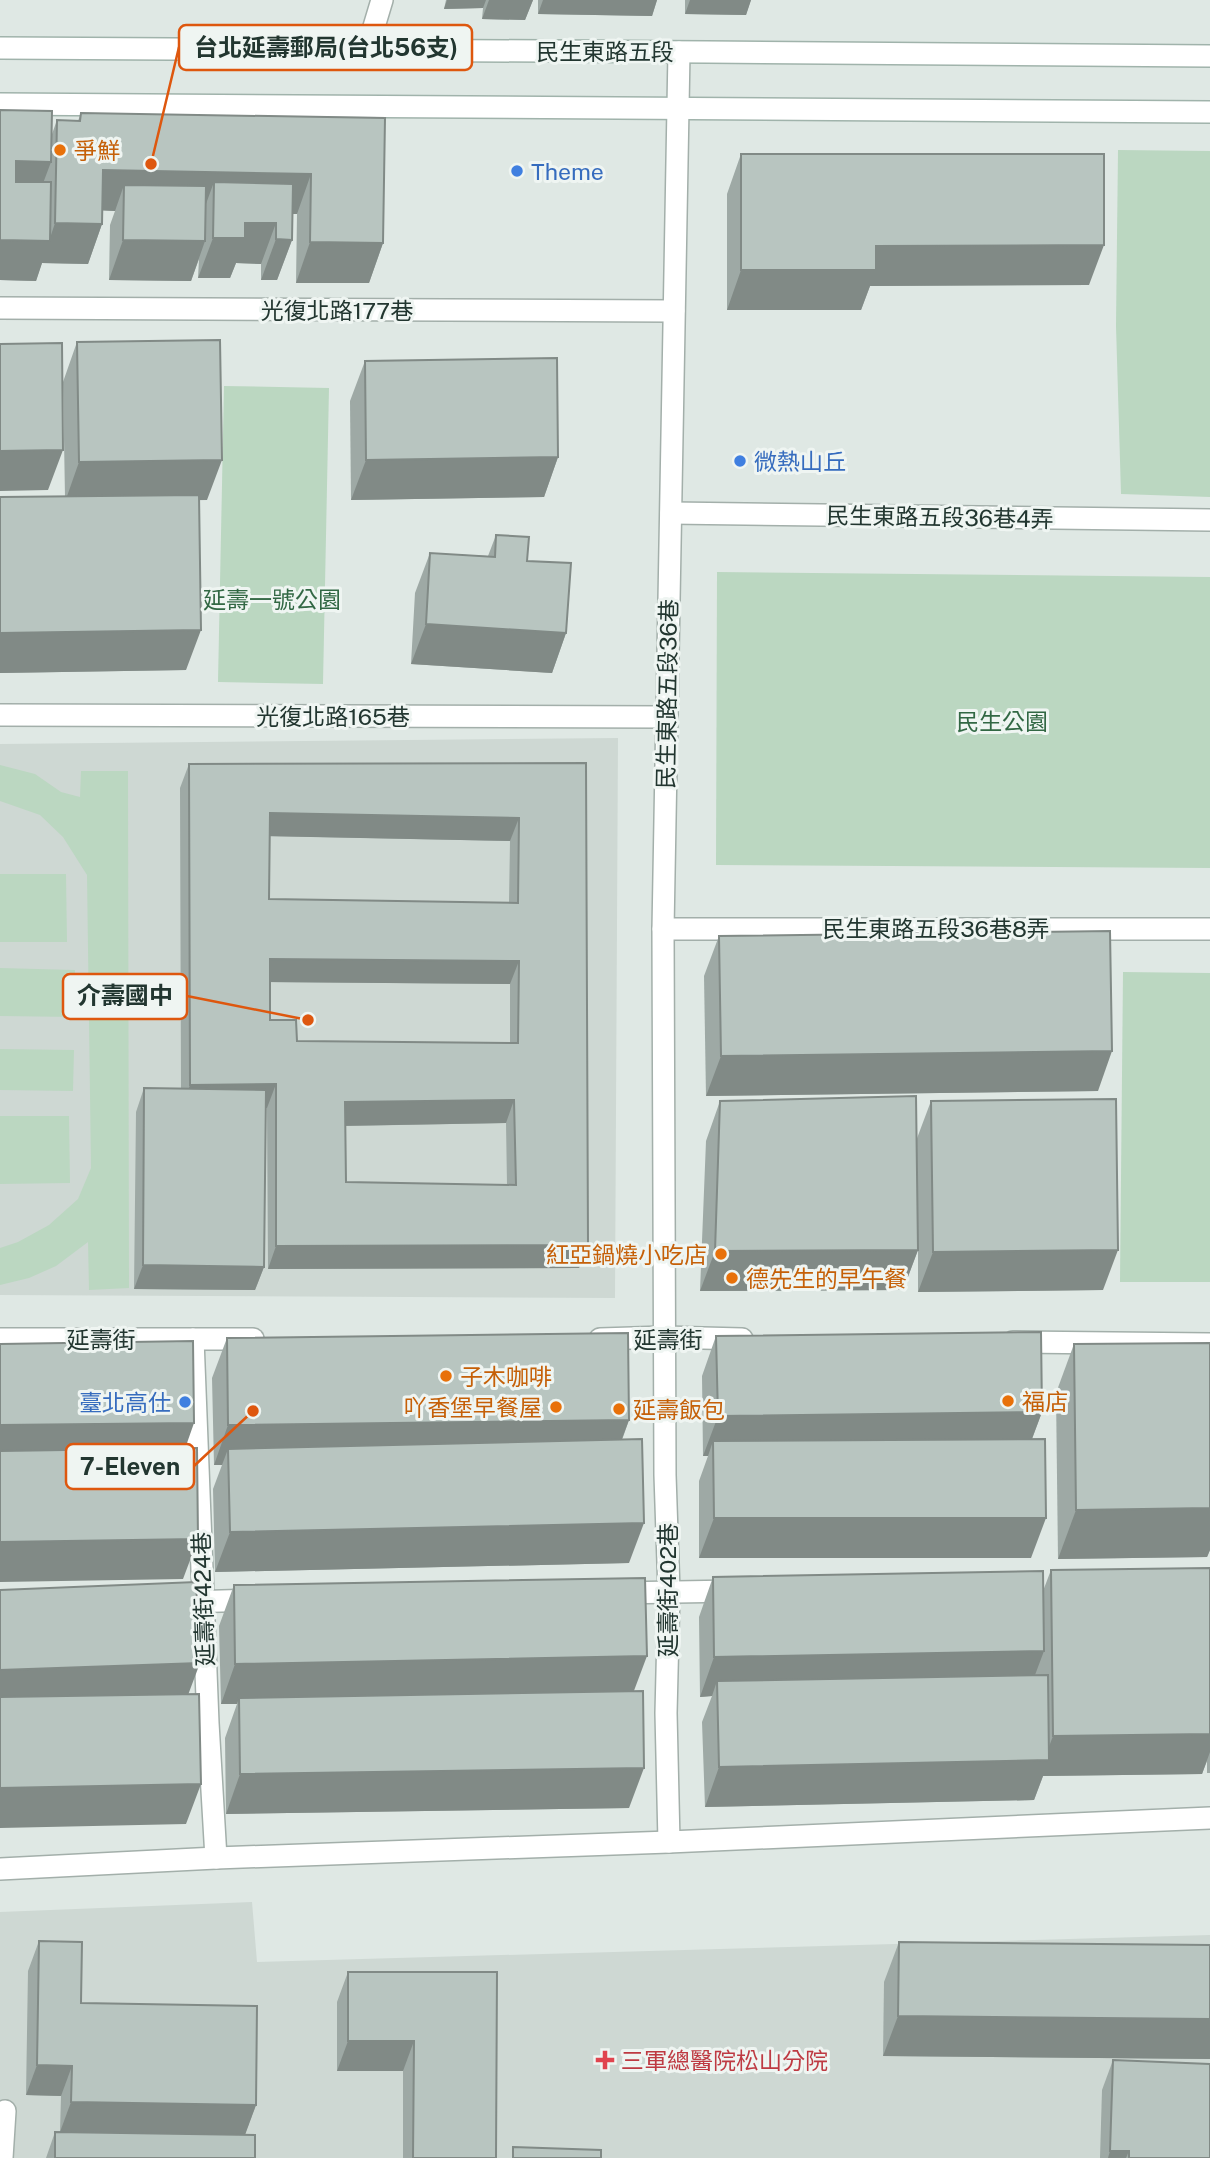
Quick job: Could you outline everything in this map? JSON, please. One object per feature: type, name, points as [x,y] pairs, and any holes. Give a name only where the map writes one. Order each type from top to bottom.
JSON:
[{"type":"street","points":[[367,50],[382,0]]},
{"type":"street","name":"民生東路五段","points":[[0,48],[1210,56]]},
{"type":"street","name":"民生東路五段36巷","points":[[664,1337],[663,929],[679,51]]},
{"type":"street","points":[[0,104],[1210,111]]},
{"type":"street","name":"光復北路177巷","points":[[0,308],[674,312]]},
{"type":"street","name":"民生東路五段36巷4弄","points":[[671,513],[1210,520]]},
{"type":"street","name":"光復北路165巷","points":[[0,715],[667,717]]},
{"type":"street","name":"民生東路五段36巷8弄","points":[[663,929],[1210,929]]},
{"type":"street","name":"延壽街402巷","points":[[664,1337],[669,1592],[666,1713],[670,1842]]},
{"type":"street","name":"延壽街","points":[[0,1339],[273,1339]]},
{"type":"street","name":"延壽街424巷","points":[[193,1339],[216,1858]]},
{"type":"street","name":"延壽街","points":[[578,1339],[761,1339]]},
{"type":"street","points":[[992,1342],[1210,1344]]},
{"type":"street","points":[[600,1593],[752,1591]]},
{"type":"street","points":[[163,1602],[272,1600]]},
{"type":"street","points":[[0,1869],[1210,1818]]},
{"type":"street","points":[[2,2158],[5,2111]]},
{"type":"shaded area","points":[[618,738],[615,1298],[0,1295],[0,744]]},
{"type":"shaded area","name":"三軍總醫院松山分院","points":[[252,1902],[257,1962],[1210,1935],[1210,2158],[0,2158],[0,1912]]},
{"type":"green space","points":[[1118,150],[1210,151],[1210,497],[1121,494],[1116,326]]},
{"type":"green space","name":"延壽一號公園","points":[[224,386],[329,388],[323,684],[218,682]]},
{"type":"green space","name":"民生公園","points":[[717,572],[1210,577],[1210,868],[716,865]]},
{"type":"green space","points":[[0,765],[35,774],[61,792],[80,797],[81,771],[128,771],[129,1288],[89,1290],[88,1242],[56,1266],[29,1278],[0,1285],[0,1248],[18,1242],[49,1225],[78,1199],[91,1168],[87,875],[63,837],[40,815],[0,801]]},
{"type":"green space","points":[[0,874],[66,874],[67,942],[0,942]]},
{"type":"green space","points":[[0,968],[75,970],[74,1017],[0,1016]]},
{"type":"green space","points":[[1123,972],[1210,973],[1210,1282],[1120,1282]]},
{"type":"green space","points":[[0,1049],[74,1050],[73,1091],[0,1090]]},
{"type":"green space","points":[[0,1116],[69,1116],[70,1183],[0,1184]]},
{"type":"building","points":[[0,110],[52,111],[51,162],[16,161],[16,182],[51,182],[50,241],[0,240]]},
{"type":"building","points":[[81,113],[385,118],[383,243],[310,242],[311,174],[103,170],[102,224],[55,223],[57,120],[80,121]]},
{"type":"building","points":[[741,154],[1104,154],[1104,245],[876,246],[876,270],[741,270]]},
{"type":"building","points":[[214,182],[293,184],[292,240],[276,239],[276,223],[245,223],[245,238],[213,238]]},
{"type":"building","points":[[124,185],[206,186],[205,241],[123,240]]},
{"type":"building","points":[[220,340],[222,460],[79,462],[77,342]]},
{"type":"building","points":[[62,343],[63,450],[0,451],[0,344]]},
{"type":"building","points":[[557,358],[558,457],[366,460],[365,361]]},
{"type":"building","points":[[199,495],[201,630],[0,633],[0,497]]},
{"type":"building","points":[[496,535],[529,537],[527,561],[571,563],[566,633],[426,624],[430,553],[495,557]]},
{"type":"building","points":[[586,763],[588,1245],[276,1246],[276,1084],[190,1085],[189,764]],"holes":[[[270,813],[519,818],[518,903],[269,899]],[[270,959],[519,961],[518,1043],[297,1041],[296,1020],[270,1020]],[[514,1100],[516,1185],[346,1182],[345,1102]]]},
{"type":"building","points":[[1110,931],[1112,1051],[721,1056],[719,936]]},
{"type":"building","points":[[144,1088],[266,1090],[264,1267],[143,1265]]},
{"type":"building","points":[[916,1096],[918,1250],[715,1251],[720,1101]]},
{"type":"building","points":[[1116,1099],[1118,1250],[933,1252],[931,1101]]},
{"type":"building","points":[[1041,1332],[1042,1412],[718,1416],[716,1336]]},
{"type":"building","points":[[628,1333],[629,1420],[228,1425],[227,1338]]},
{"type":"building","points":[[193,1341],[194,1423],[0,1425],[0,1344]]},
{"type":"building","points":[[1210,1343],[1210,1508],[1076,1510],[1074,1344]]},
{"type":"building","points":[[642,1439],[644,1523],[230,1532],[228,1449]]},
{"type":"building","points":[[1045,1439],[1046,1518],[714,1518],[713,1441]]},
{"type":"building","points":[[197,1448],[198,1539],[0,1542],[0,1451]]},
{"type":"building","points":[[1210,1568],[1210,1734],[1053,1736],[1051,1570]]},
{"type":"building","points":[[1043,1571],[1044,1651],[714,1657],[713,1577]]},
{"type":"building","points":[[645,1578],[647,1656],[235,1664],[234,1585]]},
{"type":"building","points":[[196,1582],[200,1663],[0,1670],[0,1590]]},
{"type":"building","points":[[1048,1675],[1049,1760],[719,1767],[717,1681]]},
{"type":"building","points":[[643,1691],[644,1768],[240,1774],[239,1698]]},
{"type":"building","points":[[199,1694],[201,1784],[0,1788],[0,1697]]},
{"type":"building","points":[[39,1941],[82,1942],[81,2003],[257,2006],[256,2105],[71,2102],[72,2066],[37,2065]]},
{"type":"building","points":[[899,1942],[1210,1945],[1210,2019],[898,2016]]},
{"type":"building","points":[[348,1972],[497,1972],[496,2158],[413,2158],[414,2041],[348,2041]]},
{"type":"building","points":[[1113,2060],[1210,2064],[1210,2158],[1129,2158],[1129,2151],[1110,2151]]},
{"type":"building","points":[[55,2132],[255,2135],[255,2158],[55,2158]]},
{"type":"building","points":[[513,2147],[601,2150],[601,2158],[513,2158]]},
{"type":"place","name":"爭鮮","points":[[60,150]]},
{"type":"place","name":"台北延壽郵局(台北56支)","points":[[151,164]]},
{"type":"place","name":"Theme","points":[[517,171]]},
{"type":"place","name":"微熱山丘","points":[[740,461]]},
{"type":"place","name":"介壽國中","points":[[308,1020]]},
{"type":"place","name":"紅亞鍋燒小吃店","points":[[721,1254]]},
{"type":"place","name":"德先生的早午餐","points":[[732,1278]]},
{"type":"place","name":"子木咖啡","points":[[446,1376]]},
{"type":"place","name":"福店","points":[[1008,1401]]},
{"type":"place","name":"臺北高仕","points":[[185,1402]]},
{"type":"place","name":"吖香堡早餐屋","points":[[556,1407]]},
{"type":"place","name":"延壽飯包","points":[[619,1409]]},
{"type":"place","name":"7-Eleven","points":[[253,1411]]},
{"type":"place","name":"三軍總醫院松山分院","points":[[605,2060]]}]
